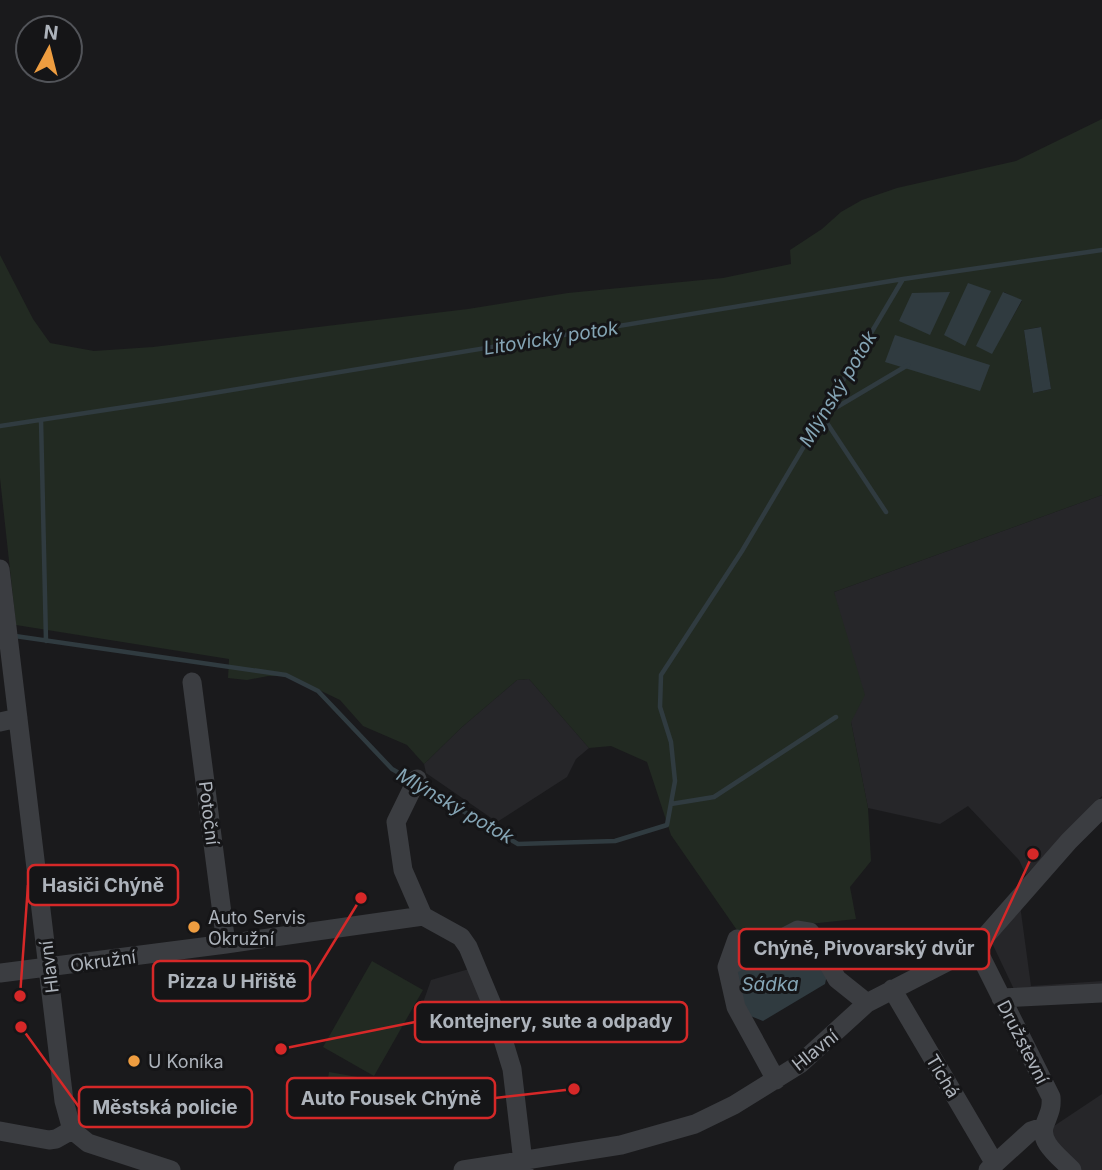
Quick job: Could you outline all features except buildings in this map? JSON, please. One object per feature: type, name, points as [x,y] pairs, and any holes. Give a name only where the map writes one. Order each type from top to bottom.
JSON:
[{"type":"street","name":"Hlavní","points":[[0,569],[10,655],[9,720],[49,968],[64,1101],[72,1130]]},
{"type":"street","name":"Potoční","points":[[192,682],[226,944]]},
{"type":"street","points":[[417,779],[396,822],[403,870],[423,916],[461,937],[468,947],[494,1007],[512,1069],[523,1165]]},
{"type":"street","name":"Hlavní","points":[[463,1170],[523,1165],[599,1150],[695,1124],[734,1105],[776,1080],[826,1042],[867,1003],[976,947],[1069,841],[1102,808]]},
{"type":"street","name":"Okružní","points":[[0,973],[423,916]]},
{"type":"street","points":[[727,967],[798,930],[810,932],[837,979],[867,1003]]},
{"type":"street","points":[[737,939],[727,967],[736,1007],[776,1080]]},
{"type":"street","name":"Družstevní","points":[[976,947],[1051,1097],[1052,1110],[1043,1128]]},
{"type":"street","name":"Tichá","points":[[892,989],[992,1167]]},
{"type":"street","points":[[1001,998],[1102,993]]},
{"type":"street","points":[[992,1167],[1031,1131],[1043,1128],[1045,1141],[1072,1170]]},
{"type":"street","points":[[0,1131],[49,1140],[72,1130],[88,1143],[170,1170]]},
{"type":"shaded area","points":[[1102,119],[1102,495],[834,592],[865,695],[851,722],[868,808],[871,861],[850,887],[856,919],[809,924],[748,946],[671,835],[647,762],[611,746],[589,748],[529,679],[517,680],[424,764],[407,745],[363,726],[340,700],[290,676],[247,680],[228,678],[229,659],[16,625],[0,478],[0,255],[33,319],[50,343],[94,351],[153,347],[468,309],[568,293],[723,278],[791,264],[790,250],[822,229],[841,212],[862,200],[897,188],[1016,161]],"holes":[[[1004,292],[1022,301],[991,354]],[[1040,327],[1051,389],[1033,393],[1024,330]]]},
{"type":"shaded area","points":[[1102,495],[1102,796],[1026,875],[1019,860],[968,806],[940,824],[868,808],[851,722],[834,592]]},
{"type":"shaded area","points":[[529,679],[589,748],[576,759],[567,777],[497,822],[426,773],[424,764],[517,680]]},
{"type":"shaded area","points":[[1020,905],[1031,986],[1102,981],[1102,999],[1021,1004],[992,943]]},
{"type":"shaded area","points":[[372,961],[423,990],[374,1076],[323,1047]]},
{"type":"shaded area","points":[[469,969],[484,1000],[473,1005],[465,1023],[446,1029],[418,1017],[431,980]]},
{"type":"shaded area","points":[[329,1072],[369,1079],[365,1098],[326,1091]]},
{"type":"shaded area","points":[[1102,1094],[1102,1170],[1078,1170],[1051,1140],[1051,1128]]},
{"type":"water","points":[[968,283],[991,291],[965,346],[944,335]]},
{"type":"water","points":[[950,292],[930,335],[899,321],[912,293]]},
{"type":"water","points":[[1003,292],[1022,300],[992,354],[976,346]]},
{"type":"water","points":[[1041,327],[1051,389],[1033,393],[1024,330]]},
{"type":"water","points":[[895,335],[990,365],[980,391],[885,362]]},
{"type":"water","name":"Sádka","points":[[800,938],[810,941],[827,975],[825,984],[763,1021],[748,1015],[734,975],[741,967]]},
{"type":"waterway","name":"Litovický potok","points":[[0,426],[903,279],[1102,250]]},
{"type":"waterway","name":"Mlýnský potok","points":[[421,786],[518,844],[615,841],[667,825],[675,781],[671,742],[660,707],[661,675],[742,551],[903,279]]},
{"type":"waterway","points":[[828,408],[832,410],[908,365]]},
{"type":"waterway","points":[[823,417],[886,512]]},
{"type":"waterway","points":[[41,420],[46,641]]},
{"type":"waterway","name":"Mlýnský potok","points":[[15,636],[286,675],[318,691],[392,769],[411,780]]},
{"type":"waterway","points":[[671,804],[714,797],[836,717]]},
{"type":"place","name":"Chýně, Pivovarský dvůr","points":[[1033,854]]},
{"type":"place","name":"Pizza U Hřiště","points":[[361,898]]},
{"type":"place","name":"Auto Servis Okružní","points":[[194,927]]},
{"type":"place","name":"Hasiči Chýně","points":[[20,996]]},
{"type":"place","name":"Městská policie","points":[[21,1027]]},
{"type":"place","name":"Kontejnery, sute a odpady","points":[[281,1049]]},
{"type":"place","name":"U Koníka","points":[[134,1061]]},
{"type":"place","name":"Auto Fousek Chýně","points":[[574,1089]]}]
